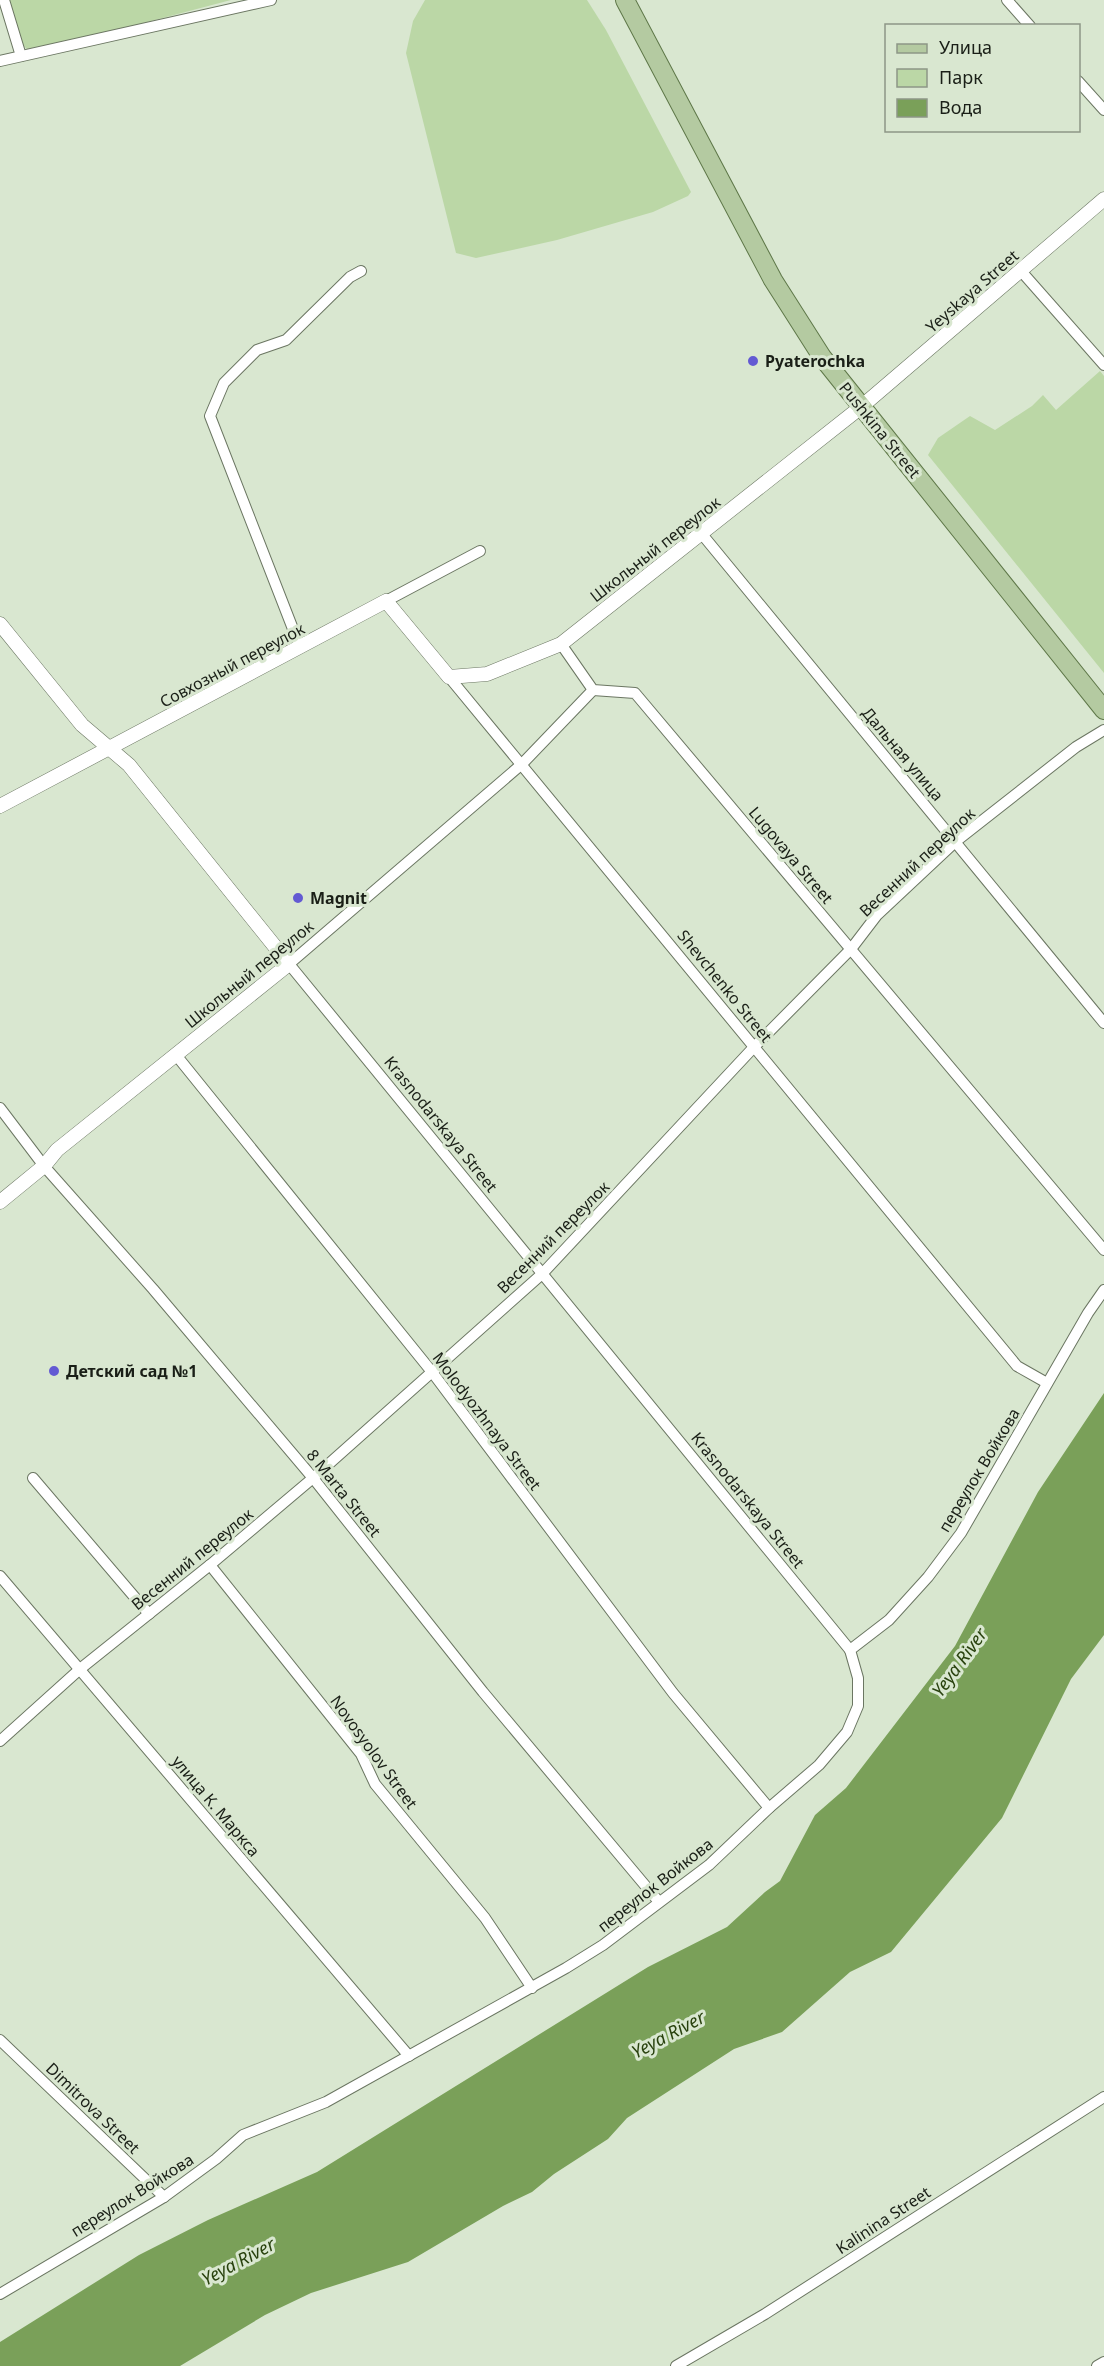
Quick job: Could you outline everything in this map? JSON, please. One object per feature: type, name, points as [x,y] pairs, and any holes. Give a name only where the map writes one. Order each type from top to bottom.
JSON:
[{"type":"main road","name":"Pushkina Street","points":[[625,0],[773,280],[822,357],[1104,710]]},
{"type":"street","points":[[4,0],[21,56]]},
{"type":"street","points":[[0,61],[271,0]]},
{"type":"street","points":[[1007,0],[1028,24]]},
{"type":"street","points":[[1080,83],[1104,110]]},
{"type":"street","name":"Yeyskaya Street","points":[[861,407],[1104,199]]},
{"type":"street","points":[[300,647],[210,417],[224,383],[257,350],[286,340],[350,276],[361,271]]},
{"type":"street","points":[[1021,271],[1104,365]]},
{"type":"street","name":"Школьный переулок","points":[[449,677],[487,674],[561,645],[861,407]]},
{"type":"street","name":"Дальная улица","points":[[701,533],[1104,1023]]},
{"type":"street","name":"Совхозный переулок","points":[[0,806],[110,750],[480,551]]},
{"type":"street","name":"Shevchenko Street","points":[[386,601],[1017,1366],[1047,1383]]},
{"type":"street","name":"Krasnodarskaya Street","points":[[0,624],[82,725],[129,765],[850,1650]]},
{"type":"street","points":[[561,645],[593,690]]},
{"type":"street","name":"Школьный переулок","points":[[0,1202],[44,1166],[57,1150],[289,964],[522,764],[593,690]]},
{"type":"street","name":"Lugovaya Street","points":[[593,690],[636,693],[1104,1250]]},
{"type":"street","name":"Весенний переулок","points":[[0,1741],[80,1669],[210,1565],[313,1478],[542,1274],[754,1047],[850,949],[877,915],[956,842],[1076,747],[1104,730]]},
{"type":"street","name":"Molodyozhnaya Street","points":[[176,1055],[432,1372],[673,1693],[769,1808]]},
{"type":"street","name":"8 Marta Street","points":[[0,1108],[44,1166],[153,1289],[313,1478],[483,1692],[659,1902]]},
{"type":"street","name":"переулок Войкова","points":[[0,2294],[164,2197],[216,2159],[243,2135],[326,2102],[532,1988],[603,1945],[709,1865],[769,1808],[819,1765],[847,1732],[858,1706],[858,1678],[850,1650],[890,1620],[962,1533],[1047,1383],[1104,1290]]},
{"type":"street","points":[[33,1478],[149,1614]]},
{"type":"street","name":"Novosyolov Street","points":[[210,1565],[361,1754],[375,1784],[485,1918],[532,1988]]},
{"type":"street","name":"улица К. Маркса","points":[[0,1576],[409,2056]]},
{"type":"street","name":"Dimitrova Street","points":[[0,2040],[164,2197]]},
{"type":"street","name":"Kalinina Street","points":[[676,2366],[765,2314],[1104,2097]]},
{"type":"street","points":[[1097,2366],[1104,2362]]},
{"type":"green space","points":[[8,0],[231,0],[136,25],[27,49],[21,44]]},
{"type":"green space","points":[[425,0],[587,0],[606,30],[691,192],[688,196],[653,212],[557,240],[476,258],[456,253],[406,53],[413,21]]},
{"type":"green space","points":[[1100,371],[1104,376],[1104,673],[928,455],[938,438],[970,416],[995,430],[1032,406],[1043,395],[1056,410]]},
{"type":"water","name":"Yeya River","points":[[1104,1393],[1104,1635],[1071,1679],[1002,1818],[891,1952],[850,1972],[782,2032],[734,2049],[627,2118],[608,2139],[554,2174],[532,2192],[503,2206],[408,2262],[311,2293],[265,2315],[180,2366],[0,2366],[0,2342],[139,2255],[208,2220],[317,2172],[648,1967],[727,1927],[780,1881],[815,1815],[846,1788],[955,1646],[1038,1492]]},
{"type":"place","name":"Pyaterochka","points":[[753,361]]},
{"type":"place","name":"Magnit","points":[[298,898]]},
{"type":"place","name":"Детский сад №1","points":[[54,1371]]}]
